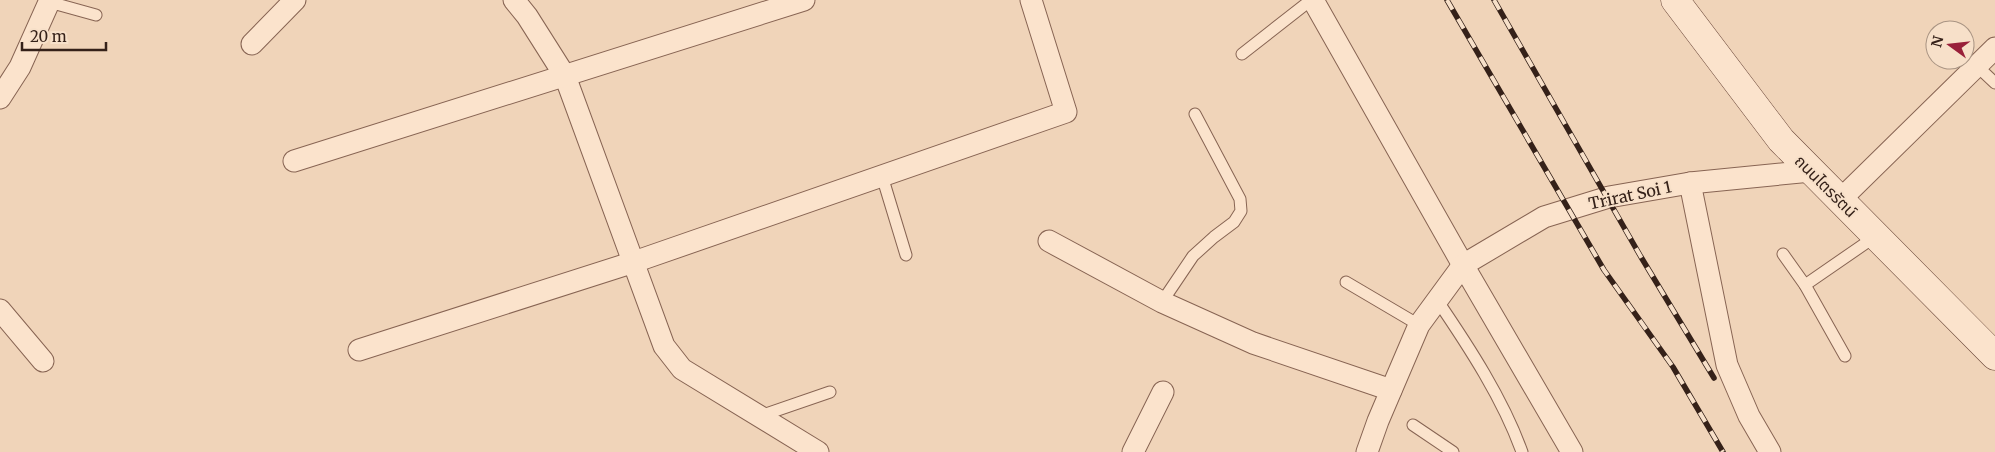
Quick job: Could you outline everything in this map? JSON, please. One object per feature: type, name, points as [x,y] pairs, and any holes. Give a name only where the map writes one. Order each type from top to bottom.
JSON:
[{"type":"main road","name":"ถนนไตรรัตน์","points":[[1675,0],[1780,140],[1995,356]]},
{"type":"street","points":[[252,44],[295,0]]},
{"type":"street","points":[[514,0],[565,76],[664,346],[682,369],[818,452]]},
{"type":"street","points":[[294,161],[804,0]]},
{"type":"street","points":[[358,350],[634,262],[1066,112],[1031,0]]},
{"type":"street","points":[[1312,0],[1572,452]]},
{"type":"street","points":[[0,98],[20,67],[50,1]]},
{"type":"street","points":[[1840,200],[1995,48]]},
{"type":"street","name":"Trirat Soi 1","points":[[1463,265],[1544,218],[1609,196],[1690,183],[1812,171]]},
{"type":"street","points":[[1690,183],[1727,365],[1749,416],[1770,452]]},
{"type":"street","points":[[1049,241],[1162,302],[1254,343],[1392,390]]},
{"type":"street","points":[[1367,452],[1378,421],[1420,324],[1463,265]]},
{"type":"street","points":[[0,310],[43,361]]},
{"type":"street","points":[[1133,452],[1163,392]]},
{"type":"lane","points":[[1242,54],[1312,0]]},
{"type":"lane","points":[[50,1],[96,15]]},
{"type":"lane","points":[[1977,66],[1995,83]]},
{"type":"lane","points":[[1162,302],[1194,256],[1214,237],[1234,222],[1241,211],[1240,199],[1195,114]]},
{"type":"lane","points":[[882,176],[906,255]]},
{"type":"lane","points":[[1805,285],[1876,236]]},
{"type":"lane","points":[[1783,254],[1805,285],[1845,356]]},
{"type":"lane","points":[[1346,282],[1420,324]]},
{"type":"lane","points":[[1437,300],[1460,334],[1508,419],[1522,452]]},
{"type":"lane","points":[[760,416],[830,392]]},
{"type":"lane","points":[[1413,425],[1453,452]]},
{"type":"railway","points":[[1447,0],[1604,270],[1673,367],[1723,452]]},
{"type":"railway","points":[[1494,0],[1641,257],[1714,378]]}]
